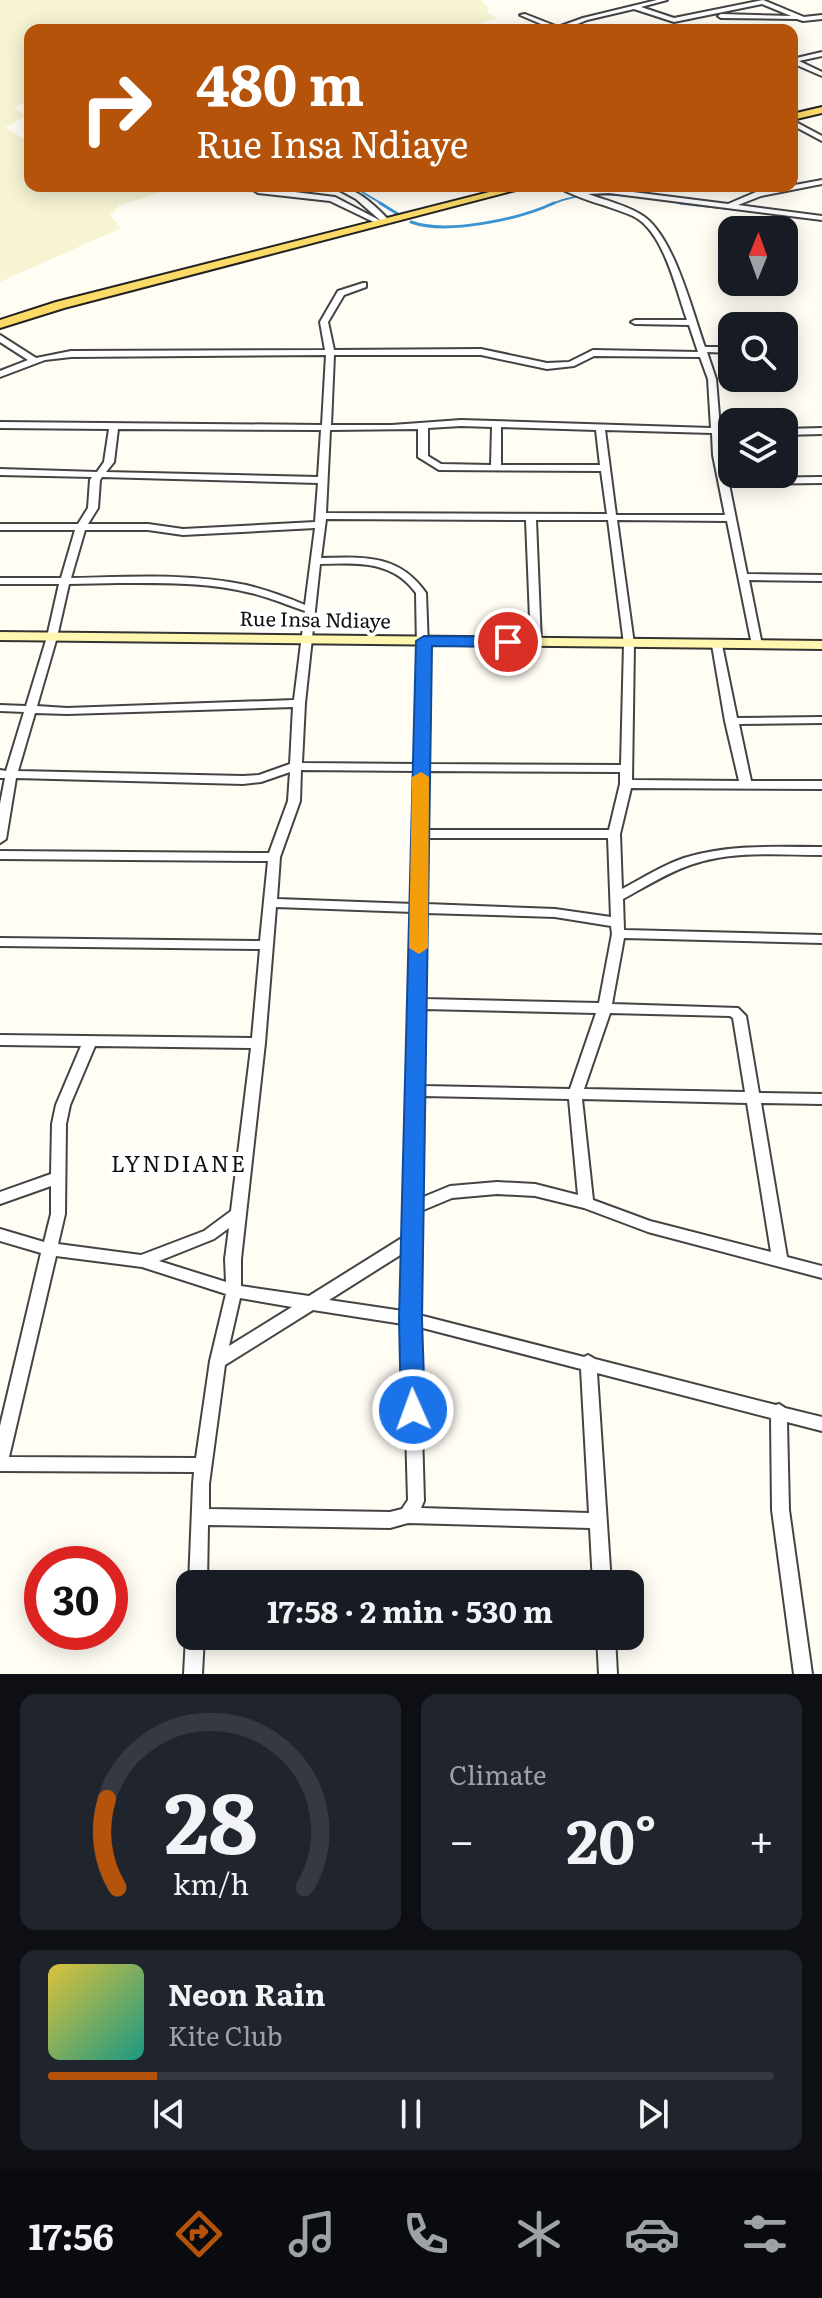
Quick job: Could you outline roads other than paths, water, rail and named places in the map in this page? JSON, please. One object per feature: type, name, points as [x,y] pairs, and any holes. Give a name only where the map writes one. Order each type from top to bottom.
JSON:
[{"type":"main road","points":[[798,118],[822,110]]},
{"type":"main road","points":[[0,324],[60,305],[503,192]]},
{"type":"main road","name":"Rue Insa Ndiaye","points":[[0,636],[822,645]]},
{"type":"street","points":[[576,24],[664,0]]},
{"type":"street","points":[[634,7],[671,20],[763,2],[803,19]]},
{"type":"street","points":[[523,15],[546,24]]},
{"type":"street","points":[[702,15],[822,17]]},
{"type":"street","points":[[798,60],[822,54]]},
{"type":"street","points":[[798,64],[822,74]]},
{"type":"street","points":[[798,124],[822,139]]},
{"type":"street","points":[[798,187],[822,182]]},
{"type":"street","points":[[270,192],[342,202],[384,223]]},
{"type":"street","points":[[349,192],[359,197],[384,223]]},
{"type":"street","points":[[573,192],[627,210],[649,224],[667,252],[714,389],[718,447]]},
{"type":"street","points":[[617,192],[822,218]]},
{"type":"street","points":[[729,206],[770,192]]},
{"type":"street","points":[[199,1570],[204,1465],[218,1361],[234,1291],[233,1259],[258,1043],[264,945],[274,857],[294,801],[299,703],[320,520],[330,354],[325,318],[341,293],[363,285]]},
{"type":"street","points":[[635,322],[692,323]]},
{"type":"street","points":[[0,338],[35,361]]},
{"type":"street","points":[[0,374],[35,361],[71,354],[481,352],[547,366],[571,364],[593,353],[718,351]]},
{"type":"street","points":[[0,425],[324,425],[392,428],[497,424],[718,430]]},
{"type":"street","points":[[496,468],[497,424]]},
{"type":"street","points":[[0,839],[6,774],[32,709],[81,527],[93,508],[95,480],[109,462],[114,425]]},
{"type":"street","points":[[423,425],[423,457],[439,467],[606,468]]},
{"type":"street","points":[[586,1203],[575,1094],[605,1007],[618,928],[614,834],[626,784],[629,644],[600,428]]},
{"type":"street","points":[[798,432],[822,431]]},
{"type":"street","points":[[0,472],[50,475],[100,472],[321,480]]},
{"type":"street","points":[[798,480],[822,480]]},
{"type":"street","points":[[725,488],[757,645]]},
{"type":"street","points":[[531,518],[536,643]]},
{"type":"street","points":[[0,527],[148,527],[183,532],[320,520],[731,518]]},
{"type":"street","points":[[315,561],[376,563],[403,572],[415,581],[421,593],[424,641],[411,1319],[416,1501],[408,1515]]},
{"type":"street","points":[[744,577],[822,578]]},
{"type":"street","points":[[0,581],[65,583],[116,579],[237,587],[269,594],[308,609]]},
{"type":"street","points":[[717,645],[745,782]]},
{"type":"street","points":[[0,708],[126,710],[299,703]]},
{"type":"street","points":[[731,721],[822,720]]},
{"type":"street","points":[[6,774],[243,780],[261,778],[296,766],[626,769]]},
{"type":"street","points":[[626,784],[745,782],[822,785]]},
{"type":"street","points":[[421,834],[614,834]]},
{"type":"street","points":[[618,896],[674,867],[710,856],[739,852],[822,851]]},
{"type":"street","points":[[0,855],[274,857]]},
{"type":"street","points":[[269,903],[555,913],[618,928],[822,939]]},
{"type":"street","points":[[0,942],[264,945]]},
{"type":"street","points":[[418,1004],[733,1011],[739,1016],[755,1098],[780,1261]]},
{"type":"street","points":[[0,1040],[258,1043]]},
{"type":"street","points":[[89,1043],[63,1105],[59,1124],[58,1214],[0,1462],[204,1465]]},
{"type":"street","points":[[416,1091],[822,1099]]},
{"type":"street","points":[[0,1198],[59,1177]]},
{"type":"street","points":[[415,1207],[450,1192],[497,1188],[535,1190],[586,1203],[648,1226],[822,1272]]},
{"type":"street","points":[[142,1261],[209,1235],[238,1214]]},
{"type":"street","points":[[0,1235],[49,1249],[142,1261],[234,1291],[411,1319],[822,1424]]},
{"type":"street","points":[[218,1361],[413,1239]]},
{"type":"street","points":[[588,1362],[601,1570]]},
{"type":"street","points":[[779,1411],[776,1448],[780,1512],[803,1674]]},
{"type":"street","points":[[202,1517],[390,1520],[408,1515],[598,1521]]},
{"type":"street","points":[[193,1674],[194,1650]]},
{"type":"street","points":[[607,1650],[608,1674]]},
{"type":"waterway","points":[[362,192],[384,205]]},
{"type":"waterway","points":[[551,204],[585,195],[604,194],[699,205]]},
{"type":"waterway","points":[[380,203],[401,216]]},
{"type":"waterway","points":[[680,203],[761,212]]},
{"type":"waterway","points":[[411,222],[426,226],[463,226],[522,215],[551,204]]},
{"type":"district","name":"LYNDIANE","points":[[179,1164]]}]
